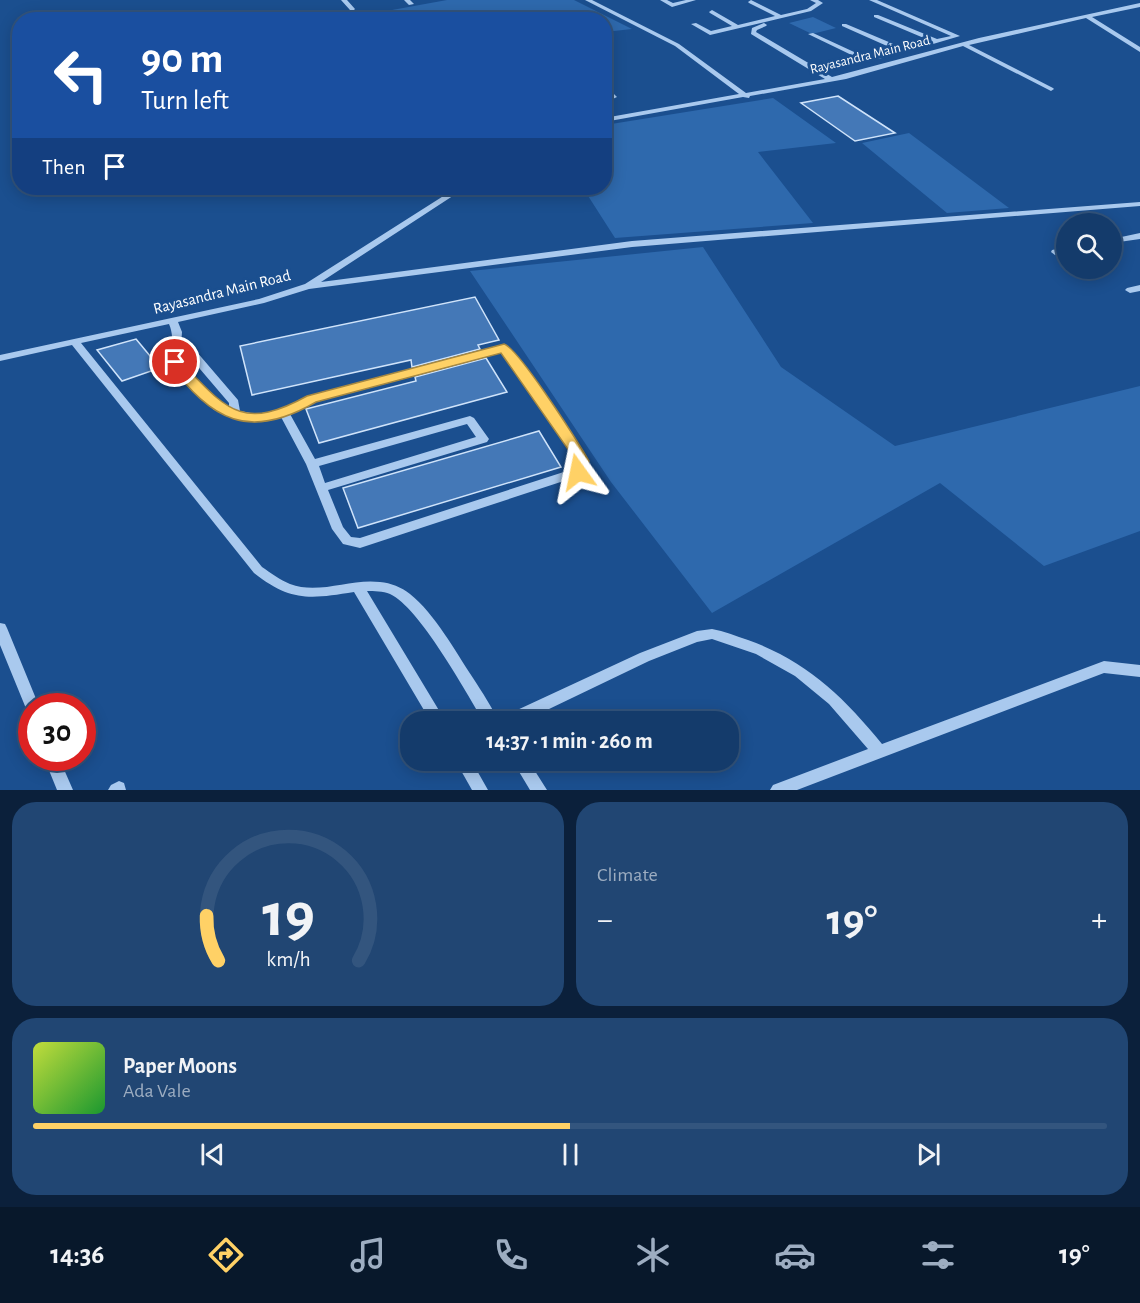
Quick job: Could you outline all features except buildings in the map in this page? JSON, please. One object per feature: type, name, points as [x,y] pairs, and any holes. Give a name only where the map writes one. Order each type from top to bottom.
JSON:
[{"type":"street","points":[[345,0],[352,9]]},
{"type":"street","points":[[588,0],[612,12]]},
{"type":"street","points":[[663,0],[672,4],[693,0]]},
{"type":"street","points":[[694,24],[710,33],[809,10],[820,3],[813,0]]},
{"type":"street","points":[[872,0],[956,36],[1051,89]]},
{"type":"street","points":[[751,2],[781,17]]},
{"type":"street","name":"Rayasandra Main Road","points":[[612,119],[747,97],[832,80],[967,43],[1140,5]]},
{"type":"street","points":[[612,12],[677,45],[747,97]]},
{"type":"street","points":[[712,12],[738,27]]},
{"type":"street","points":[[876,16],[936,41]]},
{"type":"street","points":[[1088,17],[1117,38],[1140,50]]},
{"type":"street","points":[[775,22],[758,27],[753,33],[832,80]]},
{"type":"street","points":[[844,25],[904,51]]},
{"type":"street","points":[[811,34],[866,60],[956,36]]},
{"type":"street","name":"Rayasandra Main Road","points":[[0,358],[261,301],[308,286],[450,195]]},
{"type":"street","points":[[308,286],[632,244],[1140,204]]},
{"type":"street","points":[[1122,239],[1140,236]]},
{"type":"street","points":[[172,320],[177,332],[174,347],[175,362],[218,408],[256,420],[285,414],[312,399],[504,348],[517,363],[582,461],[578,472],[360,543],[347,541],[338,529],[312,464],[285,414]]},
{"type":"street","points":[[75,342],[258,570],[279,585],[296,591],[357,586],[378,586],[396,590],[409,600],[442,645],[485,711]]},
{"type":"street","points":[[174,347],[192,353],[234,402],[235,413]]},
{"type":"street","points":[[312,464],[470,420],[483,439],[322,488]]},
{"type":"street","points":[[357,586],[432,711]]},
{"type":"street","points":[[0,628],[27,693]]},
{"type":"street","points":[[531,711],[680,642],[711,634],[757,648],[803,671],[847,710],[879,752]]},
{"type":"street","points":[[778,790],[1104,667],[1140,671]]},
{"type":"street","points":[[57,771],[65,790]]},
{"type":"street","points":[[469,771],[480,790]]},
{"type":"street","points":[[526,771],[539,790]]},
{"type":"shaded area","points":[[447,0],[574,0],[598,12],[381,12]]},
{"type":"shaded area","points":[[813,17],[836,28],[812,34],[789,23]]},
{"type":"shaded area","points":[[612,19],[632,29],[612,31]]},
{"type":"shaded area","points":[[773,98],[836,143],[758,152],[813,223],[615,238],[587,195],[612,195],[612,124]]},
{"type":"shaded area","points":[[909,133],[1009,208],[947,213],[862,143]]},
{"type":"shaded area","points":[[703,247],[781,367],[895,446],[1140,386],[1140,531],[1044,566],[940,483],[712,613],[611,482],[470,271]]},
{"type":"route","points":[[175,362],[218,408],[256,420],[285,414],[312,399],[504,348],[517,363],[582,461],[578,472]]}]
